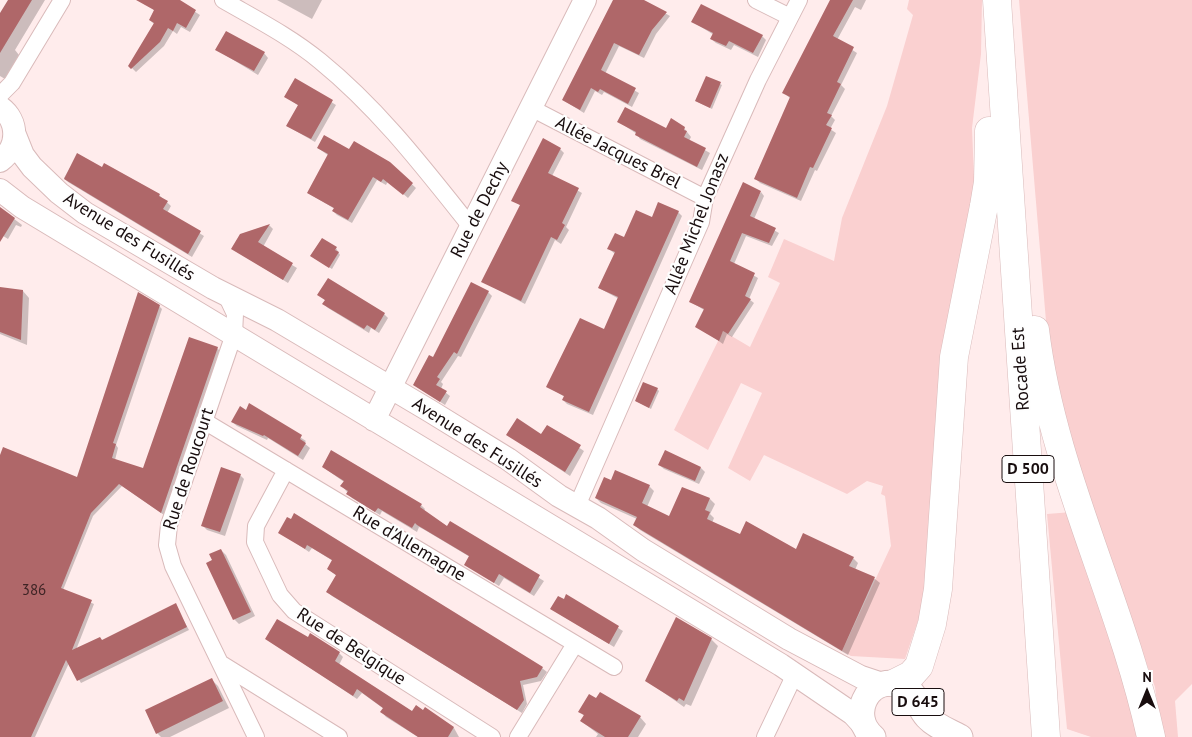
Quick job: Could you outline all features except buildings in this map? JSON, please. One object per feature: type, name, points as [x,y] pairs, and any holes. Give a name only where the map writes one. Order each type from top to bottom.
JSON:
[{"type":"highway","name":"Rocade Est","points":[[998,6],[1046,737]]},
{"type":"highway","points":[[888,684],[911,675],[921,662],[929,640],[937,600],[954,357],[988,182],[989,74],[998,6]]},
{"type":"highway","points":[[1010,201],[1026,269],[1041,373],[1052,418],[1138,683],[1151,737]]},
{"type":"main road","name":"Rue de Dechy","points":[[374,420],[585,0]]},
{"type":"main road","name":"Avenue des Fusillés","points":[[6,113],[28,162],[67,199],[226,295],[277,320],[503,456],[643,550],[794,642],[862,676],[909,689],[926,716],[955,734]]},
{"type":"main road","points":[[0,162],[10,151],[6,113]]},
{"type":"main road","name":"Avenue des Fusillés","points":[[0,190],[22,207],[795,674],[853,714],[870,734]]},
{"type":"main road","name":"D 645","points":[[870,734],[861,716],[862,703],[871,690],[888,684]]},
{"type":"street","points":[[6,113],[12,83],[62,0]]},
{"type":"street","points":[[223,0],[296,44],[356,92],[394,131],[471,227]]},
{"type":"street","points":[[756,0],[790,17]]},
{"type":"street","name":"Allée Michel Jonasz","points":[[577,506],[702,222],[705,198],[748,102],[799,0]]},
{"type":"street","name":"Allée Jacques Brel","points":[[531,108],[705,198]]},
{"type":"street","points":[[226,295],[235,314],[234,334]]},
{"type":"street","name":"Rue de Roucourt","points":[[234,334],[169,524],[166,539],[173,566],[256,737]]},
{"type":"street","name":"Rue d'Allemagne","points":[[204,421],[614,667]]},
{"type":"street","name":"Rue de Belgique","points":[[286,470],[256,526],[254,536],[255,542],[284,601],[294,611],[492,737]]},
{"type":"street","points":[[518,737],[575,644]]},
{"type":"street","points":[[220,663],[339,737]]},
{"type":"street","points":[[765,737],[795,674]]},
{"type":"shaded area","points":[[909,0],[982,0],[981,54],[972,128],[975,201],[926,597],[905,659],[851,656],[842,651],[891,546],[885,496],[881,494],[883,486],[867,481],[847,494],[764,455],[750,481],[728,468],[762,393],[741,383],[708,450],[674,430],[723,331],[750,347],[780,283],[768,277],[784,239],[834,261],[842,218],[887,106],[913,15],[907,9]]},
{"type":"shaded area","points":[[1019,0],[1192,0],[1192,684],[1175,701],[1178,737],[1161,737],[1155,687],[1090,509],[1061,417],[1047,333]]},
{"type":"shaded area","points":[[1072,512],[1140,737],[1091,737],[1067,729],[1047,514]]}]
